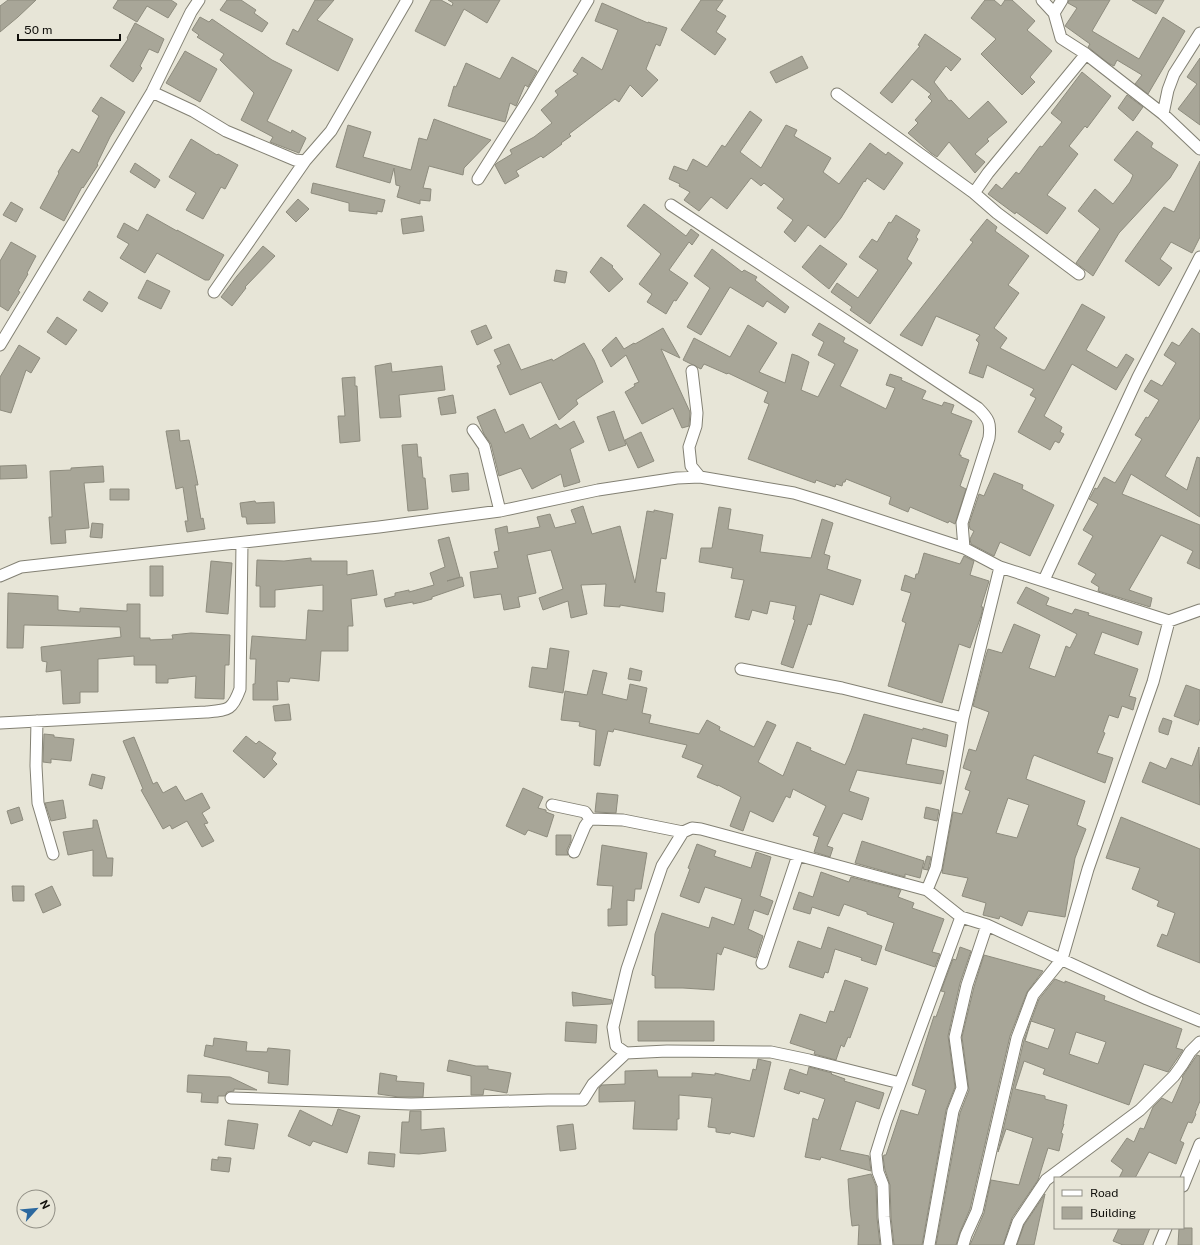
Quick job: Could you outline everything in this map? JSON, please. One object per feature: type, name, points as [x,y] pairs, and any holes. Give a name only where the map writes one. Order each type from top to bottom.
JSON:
[{"type":"street","points":[[0,345],[152,92],[191,12],[199,0]]},
{"type":"street","points":[[214,292],[305,162],[331,131],[407,0]]},
{"type":"street","points":[[478,178],[530,97],[588,0]]},
{"type":"street","points":[[1042,0],[1054,13],[1061,38],[1086,54],[1163,114],[1200,149]]},
{"type":"street","points":[[1054,13],[1062,0]]},
{"type":"street","points":[[1163,114],[1168,90],[1174,74],[1200,33]]},
{"type":"street","points":[[974,193],[988,173],[1086,54]]},
{"type":"street","points":[[152,92],[194,110],[226,131],[295,160],[305,162]]},
{"type":"street","points":[[837,94],[974,193],[997,213],[1079,274]]},
{"type":"street","points":[[670,205],[972,404],[987,417],[991,427],[989,438],[962,523],[964,548]]},
{"type":"street","points":[[1044,580],[1138,377],[1200,257]]},
{"type":"street","points":[[692,371],[697,412],[696,426],[689,447],[691,466],[700,478]]},
{"type":"street","points":[[473,430],[484,446],[500,511]]},
{"type":"street","points":[[0,576],[21,567],[379,527],[500,511],[598,490],[677,478],[700,478],[794,493],[964,548],[1000,567],[1169,621],[1200,610]]},
{"type":"street","points":[[0,723],[226,710],[235,702],[240,689],[242,543]]},
{"type":"street","points":[[927,890],[936,868],[963,718],[1000,567]]},
{"type":"street","points":[[963,1245],[977,1210],[1017,1038],[1033,995],[1062,959],[1088,869],[1153,682],[1169,621]]},
{"type":"street","points":[[741,669],[842,688],[963,718]]},
{"type":"street","points":[[37,721],[36,766],[38,803],[53,854]]},
{"type":"street","points":[[552,805],[585,812],[590,819]]},
{"type":"street","points":[[590,819],[622,820],[683,832]]},
{"type":"street","points":[[574,852],[585,826],[590,819]]},
{"type":"street","points":[[900,1083],[771,1052],[667,1051],[626,1053],[616,1046],[613,1027],[627,969],[662,866],[683,832],[692,828],[701,829],[927,890],[961,917],[987,925],[1011,938],[1062,959],[1148,1000],[1200,1021]]},
{"type":"street","points":[[762,963],[798,855]]},
{"type":"street","points":[[887,1245],[883,1185],[878,1172],[876,1154],[900,1083],[961,917]]},
{"type":"street","points":[[929,1245],[953,1111],[962,1088],[955,1037],[967,985],[987,925]]},
{"type":"street","points":[[1010,1245],[1018,1222],[1046,1180],[1140,1110],[1174,1076],[1190,1052],[1200,1042]]},
{"type":"street","points":[[231,1098],[411,1104],[584,1100],[593,1084],[626,1053]]},
{"type":"street","points":[[1184,1184],[1200,1144]]},
{"type":"street","points":[[1159,1245],[1166,1229]]},
{"type":"building","points":[[8,0],[36,0],[0,32],[0,6]]},
{"type":"building","points":[[118,0],[171,0],[177,4],[168,18],[147,6],[137,22],[113,8]]},
{"type":"building","points":[[227,0],[241,0],[256,10],[254,13],[268,23],[262,32],[220,10]]},
{"type":"building","points":[[315,0],[334,0],[317,20],[353,39],[338,71],[286,44],[293,29],[298,32]]},
{"type":"building","points":[[431,0],[441,0],[452,6],[453,3],[448,0],[500,0],[487,23],[464,9],[445,46],[415,31]]},
{"type":"building","points":[[701,0],[723,0],[716,10],[726,16],[716,32],[726,39],[715,55],[681,30]]},
{"type":"building","points":[[985,0],[994,0],[1001,6],[1005,0],[1012,0],[1035,21],[1027,30],[1052,51],[1030,77],[1035,82],[1022,95],[981,54],[996,39],[971,18]]},
{"type":"building","points":[[1069,0],[1110,0],[1092,31],[1139,59],[1163,17],[1185,31],[1148,94],[1135,84],[1142,75],[1117,60],[1114,66],[1108,63],[1088,47],[1090,44],[1065,26],[1077,8],[1068,3]]},
{"type":"building","points":[[1132,0],[1164,0],[1156,14]]},
{"type":"building","points":[[602,3],[648,23],[667,28],[660,46],[656,44],[646,69],[658,80],[642,97],[630,85],[619,102],[615,99],[569,134],[571,136],[543,158],[541,156],[516,171],[519,176],[505,184],[495,165],[512,154],[510,150],[534,137],[552,123],[541,110],[558,95],[555,91],[578,74],[573,71],[582,57],[602,70],[618,30],[595,21]]},
{"type":"building","points":[[200,17],[209,22],[212,19],[272,60],[292,70],[267,121],[291,133],[292,130],[306,138],[299,153],[270,142],[273,137],[241,120],[254,93],[220,60],[224,54],[197,37],[199,35],[192,30]]},
{"type":"building","points":[[135,23],[164,39],[158,53],[149,49],[140,66],[142,68],[133,82],[110,66],[128,39],[127,38]]},
{"type":"building","points":[[925,34],[961,59],[951,71],[946,66],[934,82],[949,101],[951,100],[969,119],[988,101],[1007,122],[987,139],[989,141],[975,154],[985,162],[975,173],[949,142],[937,157],[908,133],[918,123],[915,120],[932,101],[928,97],[931,94],[912,79],[892,103],[880,93],[920,46],[918,45]]},
{"type":"building","points":[[185,51],[217,69],[200,102],[166,83]]},
{"type":"building","points":[[802,56],[808,68],[776,83],[770,72]]},
{"type":"building","points":[[512,57],[537,71],[528,87],[525,85],[516,106],[510,103],[505,122],[448,106],[454,86],[456,87],[466,63],[500,79]]},
{"type":"building","points":[[1200,58],[1200,125],[1178,109],[1197,84],[1187,77]]},
{"type":"building","points":[[1082,72],[1111,96],[1087,128],[1085,126],[1069,146],[1078,154],[1047,195],[1066,208],[1047,234],[1016,212],[1015,214],[988,194],[996,184],[1002,189],[1016,172],[1019,174],[1040,146],[1042,147],[1062,122],[1051,113]]},
{"type":"building","points":[[1127,95],[1143,107],[1133,121],[1118,108]]},
{"type":"building","points":[[101,97],[125,112],[110,137],[97,164],[98,165],[83,188],[82,187],[64,221],[40,208],[59,173],[58,172],[72,149],[79,153],[99,116],[92,111]]},
{"type":"building","points":[[750,111],[762,120],[740,152],[761,168],[786,125],[797,130],[794,136],[831,158],[823,172],[839,184],[870,143],[886,155],[888,152],[903,163],[884,190],[867,178],[841,218],[825,238],[808,225],[795,242],[784,232],[793,220],[777,208],[784,199],[764,183],[761,186],[751,178],[727,209],[711,197],[699,211],[684,200],[690,192],[679,186],[680,184],[669,179],[674,166],[687,171],[693,159],[707,167],[722,145],[725,147]]},
{"type":"building","points":[[434,119],[491,140],[464,168],[463,175],[429,166],[423,188],[431,189],[430,201],[420,200],[420,204],[397,197],[400,186],[396,185],[394,168],[390,183],[336,167],[348,125],[371,132],[363,157],[411,170],[419,138],[427,140]]},
{"type":"building","points":[[1137,131],[1153,143],[1151,147],[1178,165],[1170,178],[1119,233],[1093,276],[1076,263],[1100,229],[1078,211],[1095,189],[1113,204],[1130,182],[1133,175],[1114,160]]},
{"type":"building","points":[[191,139],[217,155],[218,154],[238,165],[225,189],[221,187],[203,219],[186,210],[196,193],[169,177]]},
{"type":"building","points":[[1200,161],[1200,237],[1192,253],[1171,242],[1160,259],[1172,268],[1159,286],[1125,261],[1164,207],[1174,212]]},
{"type":"building","points":[[135,163],[160,180],[155,188],[130,172]]},
{"type":"building","points":[[313,183],[385,200],[382,212],[377,211],[377,214],[349,211],[349,203],[311,193]]},
{"type":"building","points":[[298,199],[309,209],[296,222],[286,212]]},
{"type":"building","points":[[11,202],[23,209],[16,222],[3,215]]},
{"type":"building","points":[[644,204],[686,236],[691,229],[699,235],[692,245],[689,242],[669,270],[688,283],[676,301],[674,300],[666,314],[647,302],[652,294],[639,284],[661,254],[627,226]]},
{"type":"building","points":[[147,214],[224,255],[209,280],[205,280],[157,253],[145,273],[120,258],[129,244],[117,237],[124,223],[138,231]]},
{"type":"building","points":[[896,215],[920,230],[916,237],[918,239],[907,259],[912,263],[870,324],[850,310],[852,307],[831,292],[837,283],[858,298],[878,270],[859,257],[872,239],[877,242],[889,222],[891,223]]},
{"type":"building","points":[[422,216],[424,231],[403,234],[401,219]]},
{"type":"building","points":[[987,219],[997,227],[995,231],[1029,256],[1008,285],[1019,293],[994,328],[1007,338],[1000,348],[1045,370],[1082,304],[1105,317],[1086,350],[1117,368],[1126,354],[1134,359],[1116,390],[1072,364],[1044,416],[1062,427],[1060,432],[1064,434],[1059,443],[1055,441],[1050,450],[1018,432],[1036,398],[1030,395],[1034,389],[987,365],[983,378],[969,373],[979,343],[976,340],[980,335],[936,316],[922,346],[900,335],[973,242],[970,240]]},
{"type":"building","points":[[11,242],[36,256],[18,291],[20,292],[8,311],[0,306],[0,261]]},
{"type":"building","points":[[820,245],[847,264],[829,289],[802,267]]},
{"type":"building","points":[[263,246],[275,256],[245,287],[246,288],[232,306],[221,297]]},
{"type":"building","points":[[712,249],[742,272],[744,270],[757,277],[755,280],[789,307],[785,313],[767,301],[763,307],[730,287],[701,335],[687,327],[710,288],[694,276]]},
{"type":"building","points":[[601,257],[613,266],[612,267],[623,279],[609,292],[590,272]]},
{"type":"building","points":[[556,270],[567,272],[565,283],[554,281]]},
{"type":"building","points":[[147,280],[170,291],[161,309],[138,298]]},
{"type":"building","points":[[89,291],[108,303],[102,312],[83,300]]},
{"type":"building","points":[[57,317],[77,330],[66,345],[47,332]]},
{"type":"building","points":[[819,323],[845,338],[843,342],[858,350],[840,386],[886,409],[895,388],[886,385],[890,374],[902,378],[901,380],[926,391],[922,399],[942,406],[944,402],[954,405],[951,413],[972,421],[959,455],[969,460],[960,486],[966,489],[955,524],[949,521],[948,523],[910,507],[908,512],[889,504],[891,497],[846,479],[842,486],[836,484],[835,487],[816,480],[815,483],[748,459],[769,404],[764,402],[768,392],[728,373],[727,374],[704,364],[701,369],[683,360],[694,338],[730,357],[748,325],[777,343],[759,372],[785,383],[792,354],[798,356],[809,362],[801,390],[818,397],[835,364],[818,355],[824,342],[812,335]]},
{"type":"building","points":[[486,325],[492,338],[477,345],[471,331]]},
{"type":"building","points":[[663,328],[680,358],[661,349],[690,412],[689,426],[682,428],[673,408],[642,424],[625,392],[635,386],[634,384],[639,382],[626,355],[611,367],[602,350],[616,337],[624,349]]},
{"type":"building","points":[[1192,328],[1200,334],[1200,418],[1165,476],[1187,490],[1197,457],[1200,458],[1200,517],[1131,474],[1122,494],[1200,525],[1200,569],[1187,563],[1193,551],[1161,535],[1129,590],[1152,598],[1150,607],[1098,591],[1099,587],[1091,582],[1096,574],[1078,564],[1093,536],[1083,530],[1098,504],[1089,499],[1095,488],[1097,489],[1104,477],[1115,483],[1142,439],[1135,435],[1159,400],[1144,391],[1151,380],[1162,386],[1176,363],[1164,355],[1172,342],[1179,346]]},
{"type":"building","points":[[584,343],[594,360],[603,382],[576,400],[578,404],[559,420],[541,382],[510,395],[497,366],[501,364],[494,350],[509,344],[521,370],[552,359],[553,361]]},
{"type":"building","points":[[19,345],[40,358],[31,373],[26,370],[11,413],[0,410],[0,377]]},
{"type":"building","points":[[391,363],[392,372],[442,366],[445,390],[399,395],[401,417],[380,418],[375,366]]},
{"type":"building","points":[[355,377],[355,386],[357,386],[360,441],[340,443],[338,416],[345,416],[342,378]]},
{"type":"building","points":[[453,395],[456,413],[441,415],[438,398]]},
{"type":"building","points":[[495,409],[505,433],[523,424],[530,439],[556,424],[560,429],[574,421],[584,442],[570,449],[580,482],[564,487],[561,474],[532,489],[521,468],[499,476],[491,444],[484,434],[477,417]]},
{"type":"building","points":[[614,411],[626,445],[609,451],[597,417]]},
{"type":"building","points":[[179,430],[180,441],[189,440],[198,485],[195,485],[201,519],[203,518],[205,529],[187,532],[185,521],[188,521],[183,487],[176,489],[166,431]]},
{"type":"building","points":[[641,432],[654,461],[638,468],[625,440]]},
{"type":"building","points":[[417,444],[418,457],[421,457],[423,478],[425,478],[428,509],[408,511],[402,445]]},
{"type":"building","points":[[26,465],[27,478],[0,479],[0,466]]},
{"type":"building","points":[[103,466],[104,482],[84,483],[89,528],[65,530],[66,543],[51,544],[49,517],[52,517],[50,471]]},
{"type":"building","points":[[468,473],[469,490],[452,492],[450,475]]},
{"type":"building","points":[[994,473],[1023,485],[1022,489],[1054,505],[1030,556],[1000,542],[994,556],[971,544],[970,539],[974,531],[970,529],[969,524],[979,494],[984,496]]},
{"type":"building","points":[[110,489],[129,489],[129,500],[110,500]]},
{"type":"building","points":[[255,501],[256,503],[274,502],[275,523],[247,524],[246,517],[242,517],[240,503]]},
{"type":"building","points":[[583,506],[592,534],[620,526],[635,583],[647,511],[654,512],[654,510],[673,514],[666,559],[661,558],[656,592],[665,593],[663,612],[620,605],[620,607],[604,606],[606,584],[581,585],[587,614],[571,618],[568,601],[543,610],[539,598],[563,589],[551,550],[527,555],[536,593],[518,597],[520,607],[504,610],[501,594],[474,598],[470,572],[498,568],[494,552],[499,551],[495,529],[507,526],[508,533],[540,527],[537,517],[550,514],[555,528],[576,523],[571,510]]},
{"type":"building","points":[[719,507],[731,509],[728,529],[763,535],[760,552],[811,558],[822,519],[833,523],[824,554],[830,556],[827,569],[861,580],[853,605],[820,594],[811,625],[808,624],[793,668],[781,664],[795,620],[793,619],[796,606],[770,601],[767,614],[752,610],[749,620],[735,617],[744,580],[731,578],[733,568],[699,562],[701,548],[712,548]]},
{"type":"building","points":[[92,523],[103,524],[102,538],[90,537]]},
{"type":"building","points":[[449,537],[460,577],[447,581],[462,577],[464,586],[422,602],[413,604],[413,602],[386,607],[384,599],[395,596],[395,593],[409,590],[409,592],[434,585],[430,573],[445,567],[438,540]]},
{"type":"building","points":[[924,553],[960,564],[964,556],[974,561],[970,575],[989,581],[981,607],[983,607],[981,616],[970,648],[959,644],[942,703],[888,686],[906,623],[902,621],[911,593],[901,590],[905,575],[915,579]]},
{"type":"building","points":[[311,558],[311,561],[347,561],[347,575],[373,570],[377,595],[351,599],[353,626],[348,626],[348,651],[321,651],[319,681],[290,678],[289,682],[277,681],[278,700],[253,700],[256,659],[250,659],[252,636],[306,640],[308,610],[323,611],[323,585],[275,590],[275,607],[260,607],[260,586],[256,586],[257,560],[284,561]]},
{"type":"building","points":[[211,561],[232,563],[228,614],[206,612]]},
{"type":"building","points":[[150,566],[163,566],[163,596],[150,596]]},
{"type":"building","points":[[1026,587],[1049,598],[1046,605],[1072,614],[1075,609],[1089,613],[1088,615],[1142,632],[1138,645],[1102,632],[1094,654],[1138,669],[1129,696],[1136,698],[1133,710],[1122,706],[1118,718],[1109,715],[1103,732],[1105,733],[1097,753],[1113,758],[1105,783],[1034,755],[1032,759],[1026,779],[1085,801],[1077,825],[1086,829],[1075,858],[1065,917],[1028,911],[1022,926],[1000,916],[999,919],[983,915],[986,903],[962,896],[968,878],[942,873],[953,812],[962,814],[970,791],[965,789],[971,771],[963,768],[969,749],[976,751],[989,712],[973,706],[988,649],[1002,653],[1014,624],[1040,635],[1029,668],[1055,677],[1066,646],[1070,648],[1077,634],[1017,603]],"holes":[[[1008,798],[1029,805],[1017,838],[996,833]]]},
{"type":"building","points":[[8,593],[58,596],[58,610],[80,612],[80,608],[127,611],[127,604],[140,604],[140,638],[150,638],[150,640],[173,639],[172,635],[191,633],[230,635],[229,665],[225,665],[224,699],[195,698],[196,676],[168,679],[168,683],[156,683],[156,665],[134,665],[134,656],[98,659],[98,692],[80,692],[80,703],[63,704],[61,670],[46,672],[47,662],[42,661],[41,647],[121,637],[120,627],[24,625],[23,648],[7,648]]},
{"type":"building","points":[[550,648],[569,651],[563,693],[529,687],[532,667],[547,669]]},
{"type":"building","points":[[630,668],[642,671],[640,681],[628,679]]},
{"type":"building","points":[[593,670],[607,673],[602,694],[627,700],[630,684],[647,688],[642,713],[651,715],[649,723],[699,734],[707,720],[720,727],[719,730],[754,747],[767,721],[776,725],[758,762],[783,776],[797,742],[811,748],[810,750],[845,765],[864,714],[923,730],[923,728],[948,735],[946,747],[912,738],[906,764],[944,771],[941,784],[857,770],[849,791],[869,798],[862,820],[843,813],[827,846],[833,848],[830,857],[814,852],[819,837],[813,835],[826,806],[793,789],[790,798],[786,796],[773,822],[750,811],[743,831],[730,826],[741,797],[718,785],[697,777],[703,765],[682,757],[687,745],[614,729],[613,732],[608,731],[600,766],[594,765],[596,730],[579,726],[580,722],[561,720],[565,691],[587,695]]},
{"type":"building","points":[[1186,685],[1200,690],[1200,718],[1198,725],[1174,716]]},
{"type":"building","points":[[289,704],[291,720],[275,721],[273,706]]},
{"type":"building","points":[[1163,718],[1172,721],[1168,735],[1159,732]]},
{"type":"building","points":[[44,734],[54,735],[54,737],[74,739],[71,761],[51,759],[51,763],[43,762]]},
{"type":"building","points":[[246,736],[256,744],[259,741],[276,753],[272,759],[277,764],[264,778],[233,751]]},
{"type":"building","points":[[134,737],[153,784],[157,782],[163,793],[176,786],[185,801],[202,793],[210,808],[202,813],[208,823],[204,824],[214,841],[202,847],[187,821],[172,829],[170,825],[163,829],[141,790],[143,789],[123,741]]},
{"type":"building","points":[[1199,747],[1200,805],[1142,782],[1150,762],[1166,769],[1171,758],[1192,766]]},
{"type":"building","points":[[92,774],[105,777],[102,789],[89,785]]},
{"type":"building","points":[[523,788],[543,797],[538,808],[546,810],[546,812],[554,815],[547,837],[528,830],[525,835],[506,826]]},
{"type":"building","points":[[597,793],[618,795],[616,813],[595,812]]},
{"type":"building","points":[[63,800],[66,818],[51,821],[45,803]]},
{"type":"building","points":[[19,807],[23,820],[11,824],[7,811]]},
{"type":"building","points":[[926,807],[939,810],[937,821],[924,818]]},
{"type":"building","points":[[1121,817],[1200,849],[1200,963],[1157,946],[1162,934],[1167,936],[1175,913],[1157,906],[1159,901],[1132,889],[1140,868],[1106,858]]},
{"type":"building","points":[[93,820],[97,820],[107,858],[113,858],[112,876],[93,876],[93,850],[68,855],[63,832],[93,828]]},
{"type":"building","points":[[556,835],[571,835],[571,841],[567,850],[568,855],[556,855]]},
{"type":"building","points":[[862,841],[924,861],[920,878],[905,874],[905,877],[855,863]]},
{"type":"building","points":[[697,844],[716,851],[714,856],[751,868],[756,852],[771,857],[760,896],[773,901],[768,915],[754,910],[748,929],[763,936],[756,958],[724,947],[721,955],[717,953],[714,990],[655,988],[655,976],[652,975],[655,934],[662,913],[709,928],[712,917],[734,925],[742,899],[705,887],[699,903],[680,896]]},
{"type":"building","points":[[602,845],[647,853],[641,889],[635,889],[634,901],[627,900],[627,925],[608,926],[608,909],[611,909],[613,886],[597,885]]},
{"type":"building","points":[[927,856],[931,857],[928,870],[923,869]]},
{"type":"building","points":[[821,872],[849,882],[851,877],[901,890],[898,897],[914,903],[912,908],[944,919],[932,952],[940,954],[935,967],[885,950],[894,923],[844,904],[839,916],[812,907],[810,914],[793,909],[799,892],[813,897]]},
{"type":"building","points":[[12,886],[24,886],[24,901],[13,901]]},
{"type":"building","points":[[52,886],[61,905],[43,913],[35,894]]},
{"type":"building","points":[[828,927],[882,946],[876,965],[861,960],[862,958],[835,949],[828,973],[825,972],[823,978],[789,967],[798,941],[821,949]]},
{"type":"building","points":[[960,947],[971,951],[960,983],[948,1036],[955,1087],[946,1110],[922,1245],[894,1245],[890,1185],[885,1170],[883,1157],[886,1155],[901,1110],[918,1115],[926,1090],[912,1085],[934,1016],[936,1017],[945,992],[941,991],[953,959],[956,960]]},
{"type":"building","points":[[984,955],[1043,971],[1027,992],[1010,1036],[970,1209],[956,1245],[936,1245],[960,1113],[969,1090],[962,1037],[974,987]]},
{"type":"building","points":[[1055,979],[1065,983],[1065,981],[1105,996],[1104,1000],[1182,1029],[1176,1048],[1183,1050],[1168,1072],[1144,1064],[1129,1105],[1043,1074],[1045,1069],[1024,1061],[1015,1089],[1045,1096],[1045,1099],[1067,1105],[1059,1151],[1048,1148],[1038,1180],[1012,1218],[1003,1245],[970,1245],[984,1213],[991,1180],[1019,1185],[1033,1138],[1006,1129],[998,1152],[1024,1040],[1039,999]],"holes":[[[1031,1021],[1055,1029],[1048,1049],[1025,1041]],[[1076,1032],[1106,1042],[1098,1064],[1069,1054]]]},
{"type":"building","points":[[845,980],[868,988],[850,1038],[848,1037],[844,1047],[841,1045],[836,1060],[814,1054],[815,1051],[790,1043],[800,1014],[826,1023],[830,1011],[834,1012]]},
{"type":"building","points":[[572,992],[612,1000],[611,1004],[573,1006]]},
{"type":"building","points":[[638,1021],[714,1021],[714,1041],[638,1041]]},
{"type":"building","points":[[566,1022],[597,1025],[596,1043],[565,1041]]},
{"type":"building","points":[[214,1038],[247,1042],[246,1051],[267,1052],[268,1048],[290,1050],[288,1085],[268,1083],[269,1072],[204,1056],[206,1045],[213,1046]]},
{"type":"building","points":[[1197,1055],[1200,1056],[1200,1101],[1192,1123],[1188,1122],[1180,1141],[1184,1143],[1176,1164],[1149,1152],[1136,1177],[1120,1177],[1123,1170],[1111,1161],[1127,1138],[1134,1142],[1140,1128],[1144,1129],[1153,1107],[1162,1098],[1172,1103],[1183,1078],[1182,1077]]},
{"type":"building","points":[[758,1059],[771,1062],[754,1137],[731,1132],[730,1134],[716,1132],[716,1128],[708,1127],[712,1098],[679,1095],[679,1119],[677,1119],[677,1130],[633,1129],[635,1101],[599,1102],[599,1088],[602,1085],[625,1084],[625,1071],[657,1070],[658,1077],[692,1077],[692,1073],[715,1075],[715,1073],[750,1081],[753,1069],[756,1070]]},
{"type":"building","points":[[449,1060],[476,1066],[488,1066],[488,1069],[511,1073],[507,1093],[484,1089],[483,1095],[471,1095],[471,1076],[447,1071]]},
{"type":"building","points":[[809,1067],[832,1073],[831,1074],[845,1079],[844,1081],[884,1093],[879,1109],[856,1101],[840,1150],[869,1156],[871,1171],[821,1157],[820,1160],[805,1157],[813,1118],[818,1120],[825,1099],[800,1091],[799,1094],[784,1089],[790,1069],[807,1075]]},
{"type":"building","points":[[380,1073],[397,1076],[396,1081],[424,1083],[423,1097],[399,1097],[378,1094]]},
{"type":"building","points":[[188,1075],[230,1077],[257,1090],[234,1089],[234,1091],[227,1092],[225,1096],[218,1096],[218,1103],[201,1102],[202,1093],[187,1092]]},
{"type":"building","points":[[338,1109],[360,1116],[347,1153],[313,1141],[310,1146],[288,1136],[300,1110],[332,1126]]},
{"type":"building","points":[[410,1111],[421,1111],[421,1130],[444,1128],[446,1151],[419,1154],[400,1153],[402,1122],[409,1122]]},
{"type":"building","points":[[228,1120],[258,1124],[254,1149],[225,1145]]},
{"type":"building","points":[[573,1124],[576,1149],[560,1151],[557,1126]]},
{"type":"building","points":[[369,1152],[395,1154],[394,1167],[368,1164]]},
{"type":"building","points":[[218,1157],[231,1158],[229,1172],[211,1170],[212,1159],[218,1160]]},
{"type":"building","points":[[871,1174],[876,1186],[880,1245],[858,1245],[859,1225],[852,1226],[848,1179]]},
{"type":"building","points":[[1045,1194],[1034,1245],[1017,1245],[1024,1225]]},
{"type":"building","points":[[1192,1228],[1192,1245],[1178,1245],[1179,1229]]},
{"type":"building","points":[[1119,1229],[1150,1229],[1143,1245],[1123,1245],[1113,1241]]}]
